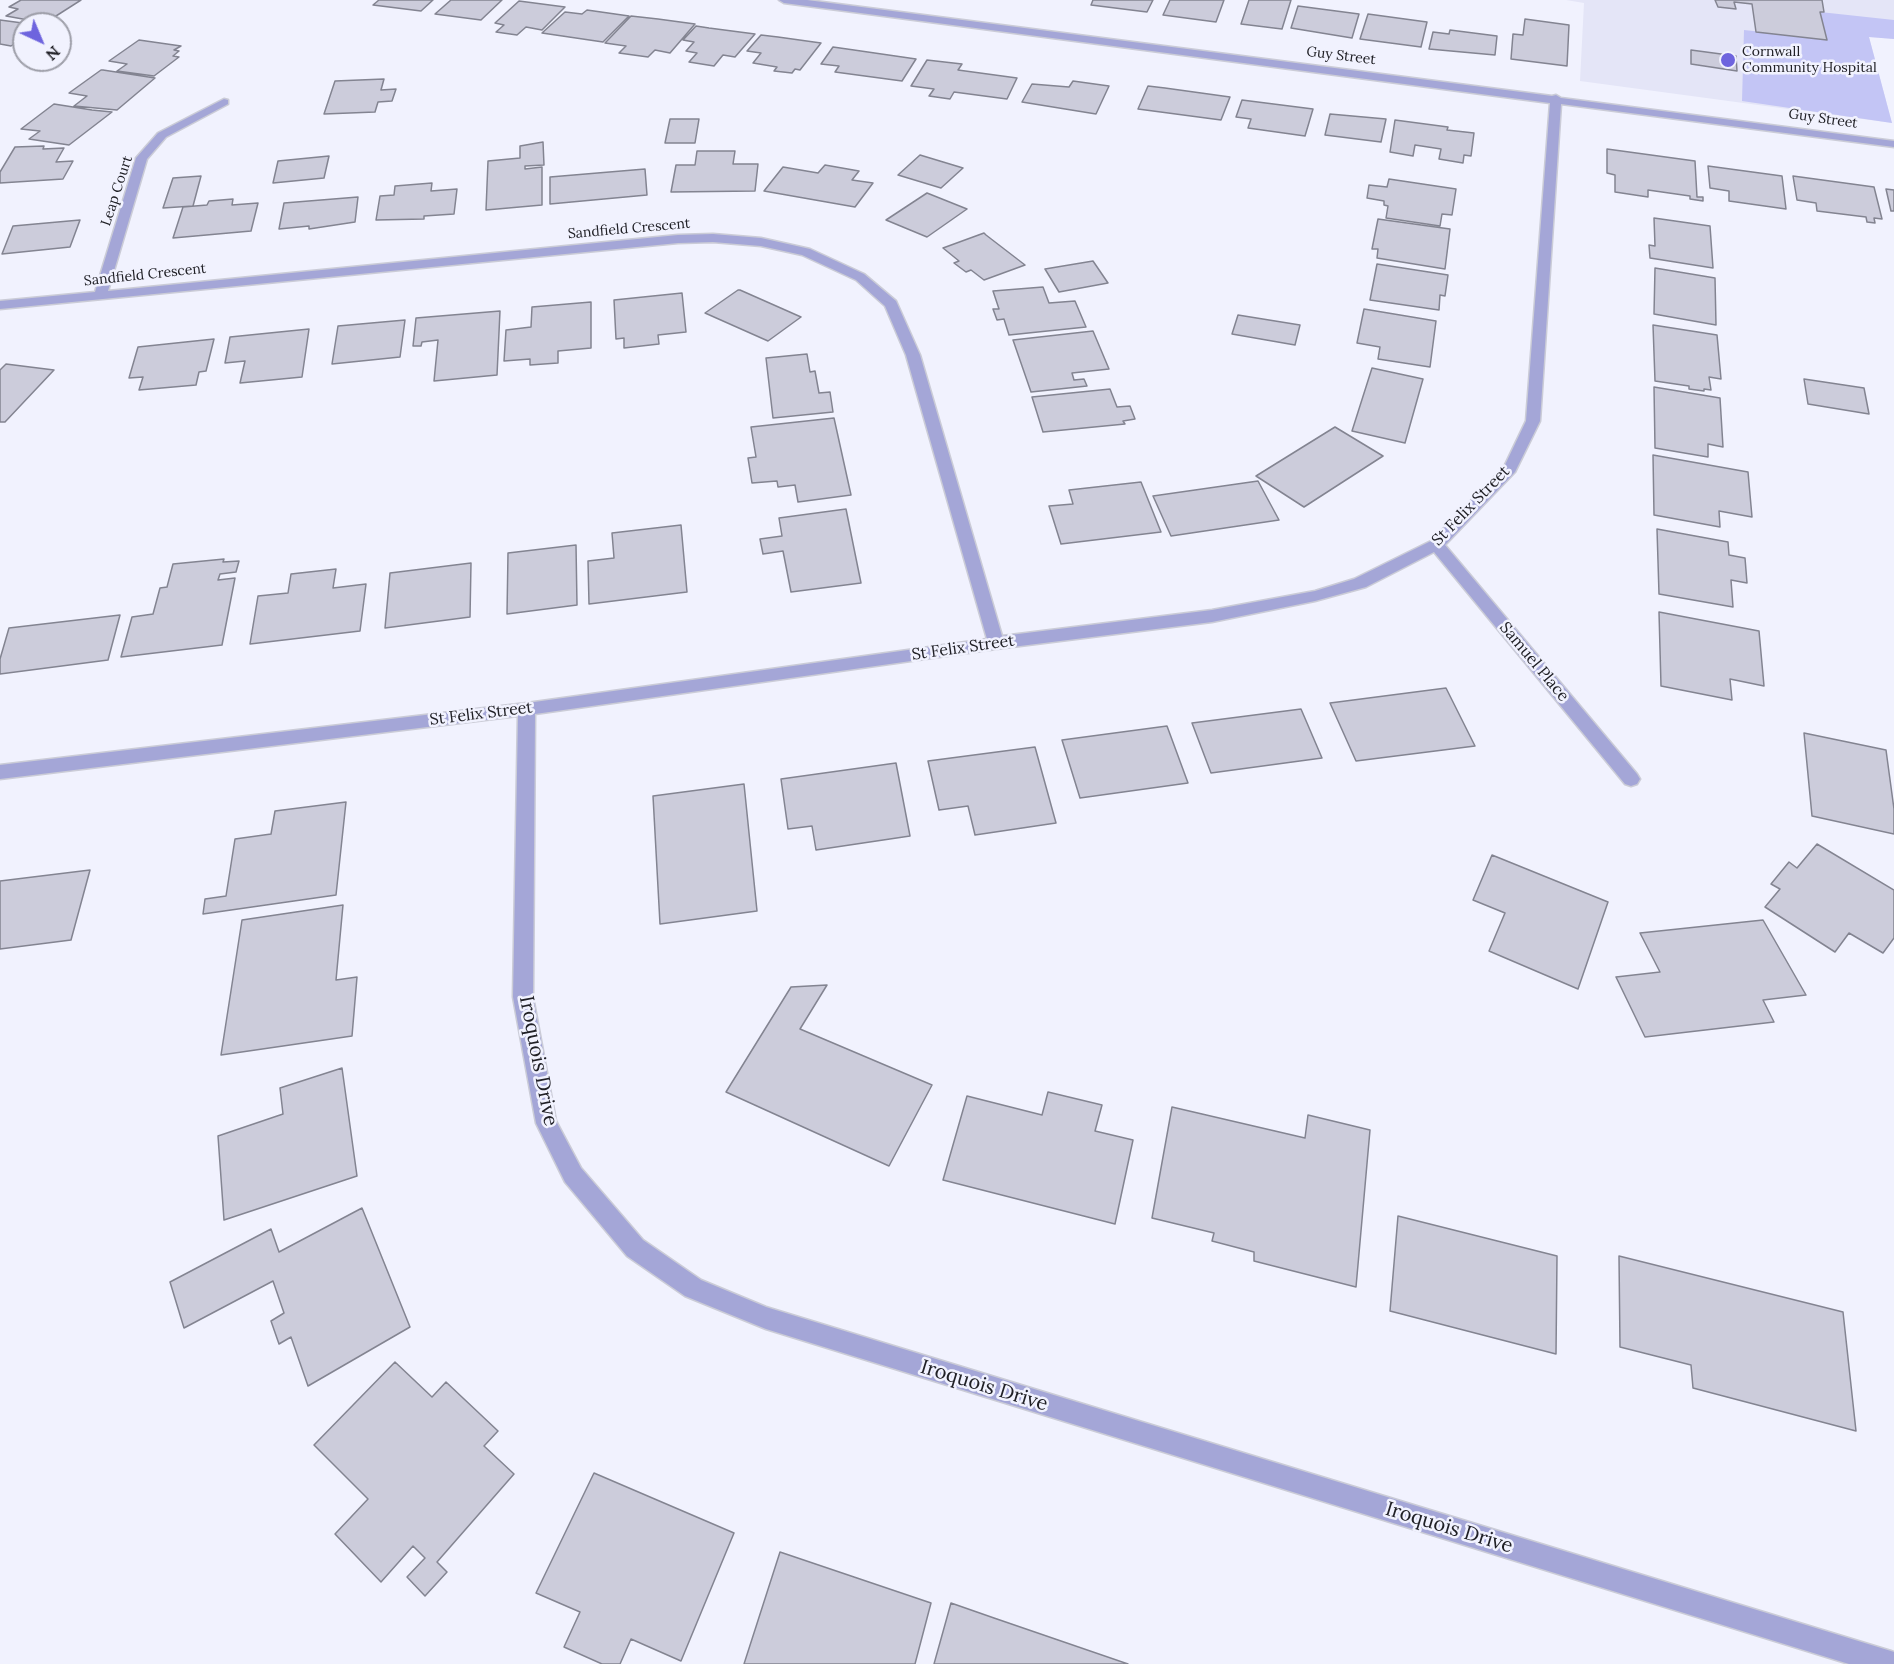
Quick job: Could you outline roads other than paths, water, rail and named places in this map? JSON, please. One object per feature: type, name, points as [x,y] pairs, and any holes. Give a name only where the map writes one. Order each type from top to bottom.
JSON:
[{"type":"street","name":"Guy Street","points":[[784,0],[1556,98],[1894,144]]},
{"type":"street","name":"St Felix Street","points":[[0,772],[528,709],[996,643],[1212,616],[1315,596],[1360,583],[1436,545],[1510,469],[1533,421],[1556,98]]},
{"type":"street","name":"Leap Court","points":[[100,295],[142,158],[162,135],[224,102]]},
{"type":"street","name":"Sandfield Crescent","points":[[0,305],[678,239],[713,238],[761,242],[806,252],[860,277],[891,304],[913,355],[996,643]]},
{"type":"street","name":"Samuel Place","points":[[1436,545],[1631,779]]},
{"type":"street","name":"Iroquois Drive","points":[[528,709],[523,997],[546,1123],[573,1175],[635,1248],[693,1288],[766,1318],[1891,1664]]},
{"type":"place","name":"Cornwall Community Hospital","points":[[1728,60]]}]
